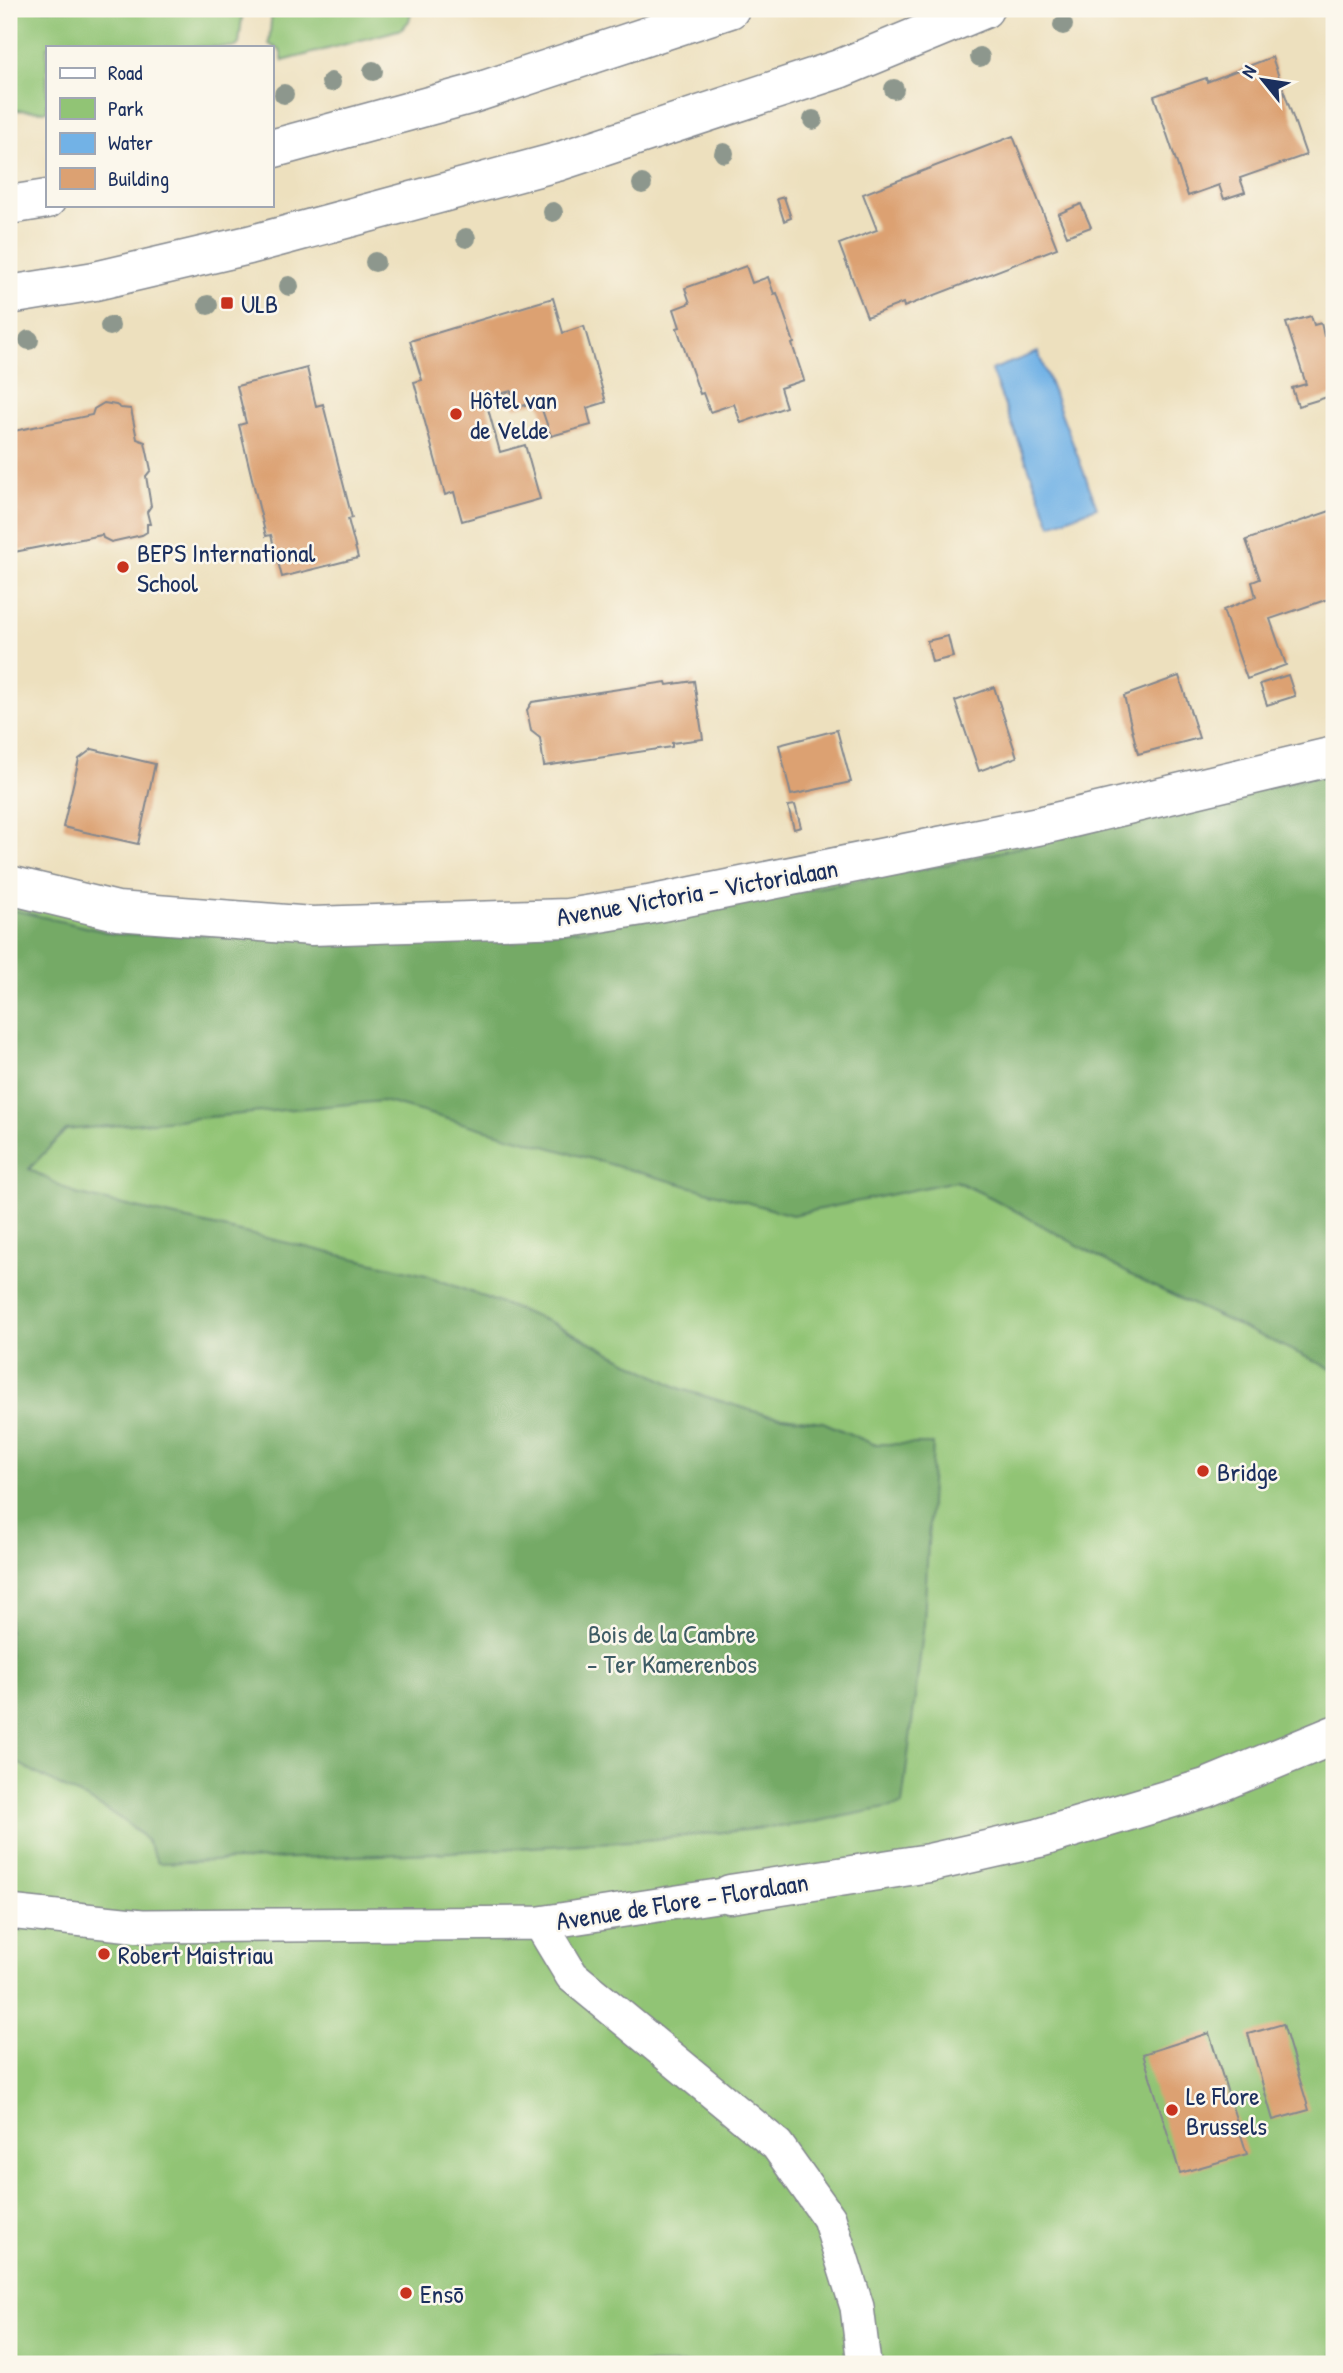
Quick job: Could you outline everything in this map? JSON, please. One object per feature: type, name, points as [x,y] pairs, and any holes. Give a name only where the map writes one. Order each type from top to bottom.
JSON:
[{"type":"street","points":[[273,148],[469,95],[730,9]]},
{"type":"street","points":[[9,295],[95,281],[249,245],[556,162],[839,69],[984,9]]},
{"type":"street","points":[[9,205],[46,199]]},
{"type":"street","name":"Avenue Victoria - Victorialaan","points":[[9,885],[117,911],[312,926],[568,918],[648,905],[1043,825],[1334,756]]},
{"type":"street","name":"Avenue de Flore - Floralaan","points":[[9,1912],[142,1926],[540,1923],[929,1863],[1039,1838],[1206,1788],[1334,1735]]},
{"type":"street","points":[[540,1923],[572,1976],[777,2145],[829,2218],[857,2307],[864,2364]]},
{"type":"green space","points":[[9,9],[243,9],[237,46],[46,46],[46,111],[9,110]]},
{"type":"green space","points":[[272,9],[412,9],[409,21],[402,29],[283,61],[280,50],[269,44]]},
{"type":"green space","name":"Bois de la Cambre - Ter Kamerenbos","points":[[1334,758],[1334,2364],[9,2364],[9,901],[582,923]]},
{"type":"green space","points":[[1334,772],[1334,1370],[1144,1282],[994,1199],[956,1181],[792,1215],[383,1101],[66,1130],[29,1169],[76,1194],[426,1275],[555,1324],[681,1389],[767,1415],[823,1422],[873,1444],[933,1444],[924,1624],[902,1805],[804,1824],[646,1840],[436,1853],[158,1863],[146,1841],[126,1823],[9,1757],[9,909],[115,934],[326,936],[580,930],[940,866]]},
{"type":"water","points":[[1038,352],[1097,507],[1051,525],[991,370]]},
{"type":"building","points":[[1272,57],[1306,155],[1240,178],[1245,192],[1224,199],[1219,185],[1188,196],[1154,96],[1206,78],[1207,82]]},
{"type":"building","points":[[1013,136],[1057,248],[904,307],[903,303],[867,317],[839,244],[877,230],[863,194]]},
{"type":"building","points":[[784,197],[791,218],[784,221],[777,199]]},
{"type":"building","points":[[1081,204],[1091,227],[1067,236],[1058,214]]},
{"type":"building","points":[[746,266],[752,283],[768,277],[774,294],[777,293],[804,380],[780,388],[786,407],[741,423],[734,404],[710,412],[703,393],[700,394],[677,328],[680,327],[674,309],[690,303],[685,288]]},
{"type":"building","name":"Hôtel van de Velde","points":[[553,298],[563,333],[584,326],[606,402],[587,408],[591,425],[551,436],[539,401],[515,408],[511,391],[485,398],[500,452],[525,445],[540,499],[462,521],[454,492],[445,495],[414,382],[422,380],[410,341]]},
{"type":"building","points":[[1311,316],[1314,325],[1321,323],[1324,336],[1332,333],[1334,395],[1298,406],[1292,388],[1306,384],[1286,323]]},
{"type":"building","points":[[307,368],[316,406],[323,404],[352,518],[348,519],[358,558],[282,577],[271,535],[266,536],[239,425],[246,423],[237,386]]},
{"type":"building","points":[[104,403],[131,409],[137,439],[145,442],[151,470],[146,476],[151,506],[147,512],[150,524],[147,524],[147,532],[111,542],[102,535],[9,553],[9,432],[92,415],[94,409]]},
{"type":"building","points":[[1330,511],[1334,520],[1334,597],[1270,619],[1286,665],[1247,679],[1223,610],[1256,597],[1252,582],[1260,579],[1246,540]]},
{"type":"building","points":[[948,636],[953,657],[932,662],[927,641]]},
{"type":"building","points":[[1288,675],[1295,696],[1267,705],[1260,684]]},
{"type":"building","points":[[1179,676],[1199,738],[1138,754],[1124,696]]},
{"type":"building","points":[[694,681],[703,739],[672,743],[672,747],[544,766],[540,738],[531,731],[527,710],[532,702],[666,682],[667,685]]},
{"type":"building","points":[[994,687],[1017,757],[979,771],[955,701]]},
{"type":"building","points":[[837,730],[851,782],[791,795],[779,745]]},
{"type":"building","points":[[92,749],[155,764],[138,844],[63,827],[79,759]]},
{"type":"building","points":[[795,805],[801,827],[794,829],[788,806]]},
{"type":"building","points":[[1283,2024],[1309,2110],[1273,2120],[1248,2034]]},
{"type":"building","points":[[1209,2033],[1247,2154],[1180,2173],[1143,2054]]},
{"type":"place","name":"ULB","points":[[227,303]]},
{"type":"place","name":"Hôtel van de Velde","points":[[456,414]]},
{"type":"place","name":"BEPS International School","points":[[123,567]]},
{"type":"place","name":"Bridge","points":[[1203,1471]]},
{"type":"place","name":"Robert Maistriau","points":[[104,1954]]},
{"type":"place","name":"Le Flore Brussels","points":[[1172,2110]]},
{"type":"place","name":"Ensō","points":[[406,2293]]}]
